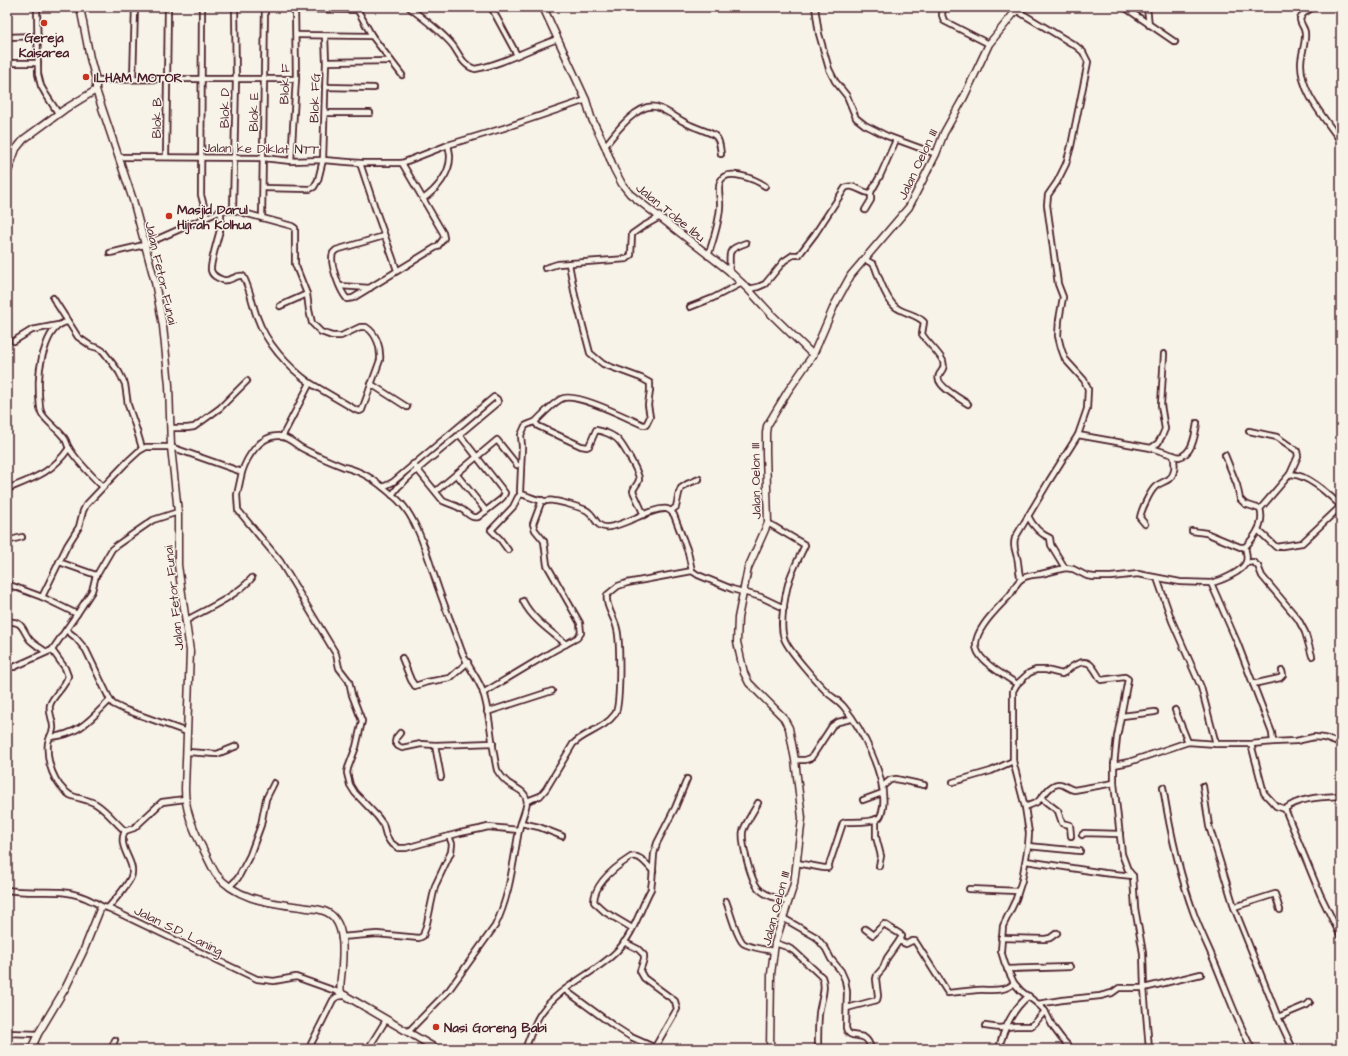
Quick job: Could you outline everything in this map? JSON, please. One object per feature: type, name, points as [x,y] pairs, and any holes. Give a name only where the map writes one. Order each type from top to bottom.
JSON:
[{"type":"street","points":[[36,7],[38,74],[41,86],[58,114]]},
{"type":"street","name":"Jalan Fetor Funai","points":[[80,7],[96,80],[96,90],[120,157],[133,200],[155,282],[163,326],[171,447],[178,512],[178,566],[189,640],[190,658],[185,799],[190,820],[216,873],[229,887],[246,896],[259,900],[326,912],[336,920],[340,928],[341,937],[342,966],[340,988],[344,995]]},
{"type":"street","points":[[133,79],[134,7]]},
{"type":"street","name":"Blok B","points":[[166,157],[168,7]]},
{"type":"street","points":[[202,7],[201,195],[207,217]]},
{"type":"street","name":"Blok D","points":[[233,210],[236,79],[235,7]]},
{"type":"street","name":"Blok E","points":[[262,218],[265,7]]},
{"type":"street","points":[[408,7],[447,39],[453,45],[466,65],[475,69],[558,39]]},
{"type":"street","points":[[491,7],[517,55]]},
{"type":"street","name":"Jalan Tobe Ibu","points":[[543,7],[586,100],[591,117],[614,169],[626,189],[630,194],[729,271],[813,355]]},
{"type":"street","points":[[815,7],[819,34],[829,69],[835,81],[847,96],[854,113],[860,122],[896,140],[936,154]]},
{"type":"street","points":[[943,7],[942,15],[944,21],[988,44]]},
{"type":"street","points":[[1124,7],[1175,42]]},
{"type":"street","points":[[1147,7],[1149,25]]},
{"type":"street","points":[[1313,7],[1303,14],[1300,21],[1305,31],[1301,63],[1303,80],[1307,90],[1341,142]]},
{"type":"street","points":[[295,8],[357,8],[372,36],[402,75]]},
{"type":"street","name":"Blok F","points":[[291,161],[296,79],[295,8]]},
{"type":"street","points":[[1018,8],[1076,46],[1083,52],[1088,62],[1066,164],[1048,195],[1047,205],[1058,284],[1064,297],[1058,336],[1065,359],[1070,366],[1082,376],[1088,389],[1087,409],[1078,435],[1020,528],[1013,544],[1021,579]]},
{"type":"street","name":"Jalan Oelon III","points":[[770,1049],[771,974],[775,943],[794,884],[802,818],[795,760],[791,735],[787,723],[783,717],[749,683],[744,672],[740,656],[737,635],[738,618],[750,562],[768,523],[766,452],[767,426],[788,391],[813,355],[841,293],[851,275],[905,213],[914,199],[936,154],[944,133],[964,97],[988,44],[1018,8]]},
{"type":"street","points":[[7,31],[7,37],[38,36]]},
{"type":"street","points":[[296,35],[372,36]]},
{"type":"street","name":"Blok FG","points":[[263,188],[312,188],[318,180],[323,160],[326,62],[325,36]]},
{"type":"street","points":[[326,62],[390,61]]},
{"type":"street","points":[[7,63],[38,63]]},
{"type":"street","points":[[96,80],[296,79]]},
{"type":"street","points":[[325,87],[374,88]]},
{"type":"street","points":[[7,174],[13,157],[21,142],[58,114],[96,90]]},
{"type":"street","name":"Jalan ke Diklat NTT","points":[[120,157],[263,158],[291,161],[323,160],[360,163],[402,162],[448,145],[586,100]]},
{"type":"street","points":[[605,146],[630,118],[645,107],[654,106],[666,111],[684,123],[714,135],[720,144],[721,154]]},
{"type":"street","points":[[325,113],[370,113]]},
{"type":"street","points":[[865,210],[871,200],[871,192],[896,140]]},
{"type":"street","points":[[423,199],[431,194],[440,183],[446,172],[450,157],[448,145]]},
{"type":"street","points":[[384,236],[336,250],[332,253],[332,260],[340,286],[344,297],[347,299],[349,300],[370,288],[438,246],[444,238],[443,233],[402,162]]},
{"type":"street","points":[[360,163],[397,270]]},
{"type":"street","points":[[708,256],[720,207],[719,189],[721,180],[725,176],[738,175],[759,182],[765,186]]},
{"type":"street","points":[[748,289],[763,286],[784,261],[793,255],[799,256],[845,188],[852,186],[863,192],[871,192]]},
{"type":"street","points":[[110,253],[144,245],[221,211],[233,210],[292,226],[295,228],[295,264],[307,294],[311,320],[315,326],[328,336],[338,336],[366,327],[372,332],[377,340],[380,360],[362,410],[356,410],[298,375],[267,339],[256,316],[244,277],[241,275],[227,281],[216,277],[212,272],[211,266],[220,229],[221,211]]},
{"type":"street","points":[[545,268],[558,264],[627,259],[631,255],[632,234],[660,217]]},
{"type":"street","points":[[729,271],[730,251],[746,243]]},
{"type":"street","points":[[864,259],[873,264],[875,267],[892,304],[897,308],[920,318],[924,322],[922,334],[939,355],[944,365],[938,377],[938,381],[968,404]]},
{"type":"street","points":[[508,550],[491,530],[513,507],[521,494],[521,434],[525,426],[535,422],[561,399],[566,397],[584,401],[610,410],[643,425],[646,425],[650,420],[648,405],[650,391],[649,382],[603,364],[590,353],[575,296],[569,264]]},
{"type":"street","points":[[690,307],[713,298],[742,283]]},
{"type":"street","points":[[340,286],[370,288]]},
{"type":"street","points":[[280,306],[307,294]]},
{"type":"street","points":[[52,298],[78,337],[103,351],[118,372],[125,384],[130,413],[142,448]]},
{"type":"street","points":[[14,342],[32,330],[58,325],[62,322],[68,322]]},
{"type":"street","points":[[58,325],[48,341],[39,370],[38,388],[41,413],[64,438],[69,448],[103,487]]},
{"type":"street","points":[[1151,448],[1158,443],[1165,429],[1161,405],[1164,354]]},
{"type":"street","points":[[170,428],[194,427],[220,408],[247,381]]},
{"type":"street","points":[[282,436],[310,383]]},
{"type":"street","points":[[371,384],[406,407]]},
{"type":"street","points":[[383,487],[393,482],[494,398],[497,399],[498,402],[398,486],[392,495]]},
{"type":"street","points":[[535,422],[538,426],[581,446],[589,446],[596,430],[608,434],[619,441],[638,476],[633,492],[644,515]]},
{"type":"street","points":[[1078,435],[1151,448],[1179,457],[1186,454],[1193,441],[1197,423]]},
{"type":"street","points":[[413,464],[443,501],[461,508],[469,516],[474,518],[478,517],[500,500],[505,493],[459,434],[455,434],[456,429]]},
{"type":"street","points":[[1249,431],[1277,437],[1294,448],[1297,451],[1298,456],[1290,474],[1260,509]]},
{"type":"street","points":[[408,1032],[449,990],[495,926],[500,916],[510,881],[517,851],[519,830],[527,800],[524,793],[509,784],[497,770],[483,693],[461,649],[453,624],[438,589],[431,564],[410,514],[403,505],[383,487],[366,475],[314,454],[282,436],[273,436],[264,440],[254,450],[242,472],[237,495],[238,510],[273,551],[286,569],[336,654],[339,668],[349,681],[352,695],[362,721],[356,747],[348,768],[348,778],[352,789],[380,820],[390,842],[398,848],[406,848],[488,827],[519,830]]},
{"type":"street","points":[[436,491],[497,440],[518,465]]},
{"type":"street","points":[[42,597],[67,546],[79,527],[84,508],[91,499],[142,448],[171,447],[242,472]]},
{"type":"street","points":[[7,489],[44,473],[58,461],[69,448]]},
{"type":"street","points":[[1145,524],[1140,518],[1143,510],[1156,486],[1168,480],[1172,476],[1175,461],[1173,455]]},
{"type":"street","points":[[1225,455],[1237,485],[1240,499],[1243,503],[1260,509]]},
{"type":"street","points":[[457,474],[486,511]]},
{"type":"street","points":[[1258,530],[1276,547],[1302,543],[1341,506],[1319,486],[1295,474],[1290,474]]},
{"type":"street","points":[[671,511],[676,506],[681,488],[699,479]]},
{"type":"street","points":[[521,494],[585,509],[592,515],[599,525],[608,527],[661,509],[671,511],[674,515],[688,552],[692,571]]},
{"type":"street","points":[[483,693],[580,635],[580,622],[547,565],[544,541],[534,528],[533,524],[542,500]]},
{"type":"street","points":[[1192,531],[1206,533],[1240,547],[1245,547],[1258,530],[1261,515],[1260,509]]},
{"type":"street","points":[[7,666],[14,667],[52,650],[92,592],[96,575],[112,550],[153,520],[178,512]]},
{"type":"street","points":[[1028,516],[1040,533],[1050,538],[1051,545],[1065,568]]},
{"type":"street","points":[[768,523],[805,545],[790,579],[782,623],[784,641],[822,687],[843,706],[857,725],[868,746],[877,770],[882,790],[883,802],[880,817],[858,822],[843,823],[828,868],[797,863]]},
{"type":"street","points":[[7,541],[22,537]]},
{"type":"street","points":[[1017,684],[982,658],[976,650],[975,644],[976,638],[983,626],[1024,577],[1070,568],[1087,576],[1094,577],[1138,574],[1197,583],[1211,583],[1231,575],[1243,567],[1246,563],[1247,557],[1245,547]]},
{"type":"street","points":[[59,562],[96,575]]},
{"type":"street","points":[[1246,563],[1253,562],[1258,566],[1262,576],[1298,620],[1305,632],[1312,656]]},
{"type":"street","points":[[527,800],[540,796],[546,789],[573,744],[577,740],[604,724],[616,713],[619,666],[617,629],[607,602],[607,595],[618,586],[692,571],[698,575],[743,593],[761,597],[784,608]]},
{"type":"street","points":[[185,621],[233,594],[248,583],[252,578]]},
{"type":"street","points":[[1157,578],[1172,621],[1201,688],[1216,744]]},
{"type":"street","points":[[1211,583],[1237,642],[1269,723],[1273,742]]},
{"type":"street","points":[[7,584],[42,597],[77,614]]},
{"type":"street","points":[[523,602],[533,616],[566,644]]},
{"type":"street","points":[[7,622],[20,624],[29,639],[46,652]]},
{"type":"street","points":[[66,630],[79,640],[86,650],[113,704],[187,732]]},
{"type":"street","points":[[52,650],[65,668],[68,676],[63,687],[50,705],[50,714],[53,725],[48,742],[52,774],[68,794],[97,804],[125,831]]},
{"type":"street","points":[[402,658],[415,686],[427,682],[450,678],[468,662]]},
{"type":"street","points":[[1071,1049],[1053,1027],[1045,1011],[1029,996],[1021,991],[1014,983],[1002,958],[1001,938],[1004,920],[1016,898],[1023,875],[1029,833],[1025,806],[1013,761],[1014,688],[1029,673],[1036,670],[1046,670],[1062,674],[1078,663],[1088,663],[1096,671],[1101,680],[1124,677],[1127,678],[1128,684],[1117,737],[1114,783],[1122,854],[1125,865],[1133,876],[1135,908],[1143,953],[1149,1049]]},
{"type":"street","points":[[1253,684],[1280,678],[1283,675],[1282,671]]},
{"type":"street","points":[[487,712],[552,692]]},
{"type":"street","points":[[50,737],[62,736],[78,730],[110,700]]},
{"type":"street","points":[[1175,710],[1188,742]]},
{"type":"street","points":[[1122,716],[1155,712]]},
{"type":"street","points":[[795,760],[805,760],[811,758],[832,726],[838,722],[851,718]]},
{"type":"street","points":[[400,733],[395,742],[402,748],[421,744],[435,746],[493,743]]},
{"type":"street","points":[[1114,765],[1129,762],[1188,742],[1251,744],[1296,741],[1314,737],[1324,738],[1341,744]]},
{"type":"street","points":[[1251,744],[1264,793],[1276,806],[1285,809],[1320,894],[1341,935]]},
{"type":"street","points":[[187,752],[217,754],[236,746]]},
{"type":"street","points":[[435,746],[441,777]]},
{"type":"street","points":[[953,782],[991,771],[1013,761]]},
{"type":"street","points":[[525,1049],[542,1012],[575,982],[617,952],[624,942],[651,889],[654,854],[657,843],[675,808],[687,779]]},
{"type":"street","points":[[863,800],[882,790],[890,780],[896,779],[924,785]]},
{"type":"street","points":[[229,887],[238,878],[250,855],[262,825],[266,800],[274,783]]},
{"type":"street","points":[[1025,806],[1038,802],[1046,792],[1059,784],[1068,789],[1074,790],[1114,783]]},
{"type":"street","points":[[1203,786],[1210,826],[1234,907],[1278,1017],[1293,1049]]},
{"type":"street","points":[[1163,788],[1174,845],[1195,915],[1236,1017],[1252,1049]]},
{"type":"street","points":[[1285,809],[1301,800],[1341,796]]},
{"type":"street","points":[[1041,798],[1058,811],[1062,823],[1070,825],[1071,836]]},
{"type":"street","points":[[108,908],[128,882],[132,873],[122,838],[125,831],[134,828],[162,802],[185,799]]},
{"type":"street","points":[[758,803],[743,831],[744,846],[753,879],[758,889],[762,892],[788,902]]},
{"type":"street","points":[[876,819],[876,837],[881,856],[879,866]]},
{"type":"street","points":[[521,823],[539,826],[562,836]]},
{"type":"street","points":[[1082,835],[1084,833],[1120,834]]},
{"type":"street","points":[[341,937],[377,934],[419,938],[423,936],[435,886],[451,852],[452,844],[449,836]]},
{"type":"street","points":[[1028,846],[1080,851]]},
{"type":"street","points":[[632,928],[599,908],[594,902],[595,895],[607,876],[635,856],[640,858],[653,870]]},
{"type":"street","points":[[1026,861],[1133,876]]},
{"type":"street","points":[[969,889],[1018,891]]},
{"type":"street","name":"Jalan S.D. Laning","points":[[7,890],[28,892],[61,892],[95,902],[101,907],[108,908],[257,979],[274,981],[296,977],[344,995]]},
{"type":"street","points":[[1234,907],[1275,894],[1280,910]]},
{"type":"street","points":[[726,901],[733,923],[743,942],[747,945],[774,951]]},
{"type":"street","points":[[31,1049],[38,1034],[66,987],[83,952],[101,907]]},
{"type":"street","points":[[783,918],[816,937],[841,971],[845,980],[847,992],[846,1028],[851,1035],[865,1037],[868,1039],[871,1049]]},
{"type":"street","points":[[847,1008],[877,1000],[877,975],[883,968],[887,958],[902,936],[884,924],[873,935],[865,929]]},
{"type":"street","points":[[1001,938],[1045,939],[1058,933]]},
{"type":"street","points":[[899,942],[906,944],[914,941],[948,993],[996,990],[1006,988],[1014,983]]},
{"type":"street","points":[[565,990],[631,1037],[657,1048],[677,1009],[677,1005],[675,1001],[644,978],[640,970],[644,955],[638,949],[624,942]]},
{"type":"street","points":[[775,943],[794,951],[822,977],[824,988],[819,1015],[818,1049]]},
{"type":"street","points":[[1007,969],[1070,967]]},
{"type":"street","points":[[1038,1004],[1112,994],[1120,988],[1144,988],[1201,974]]},
{"type":"street","points":[[310,1049],[311,1044],[333,1000],[336,997],[344,995],[437,1049]]},
{"type":"street","points":[[999,1049],[1006,1027],[1029,996]]},
{"type":"street","points":[[1278,1017],[1307,1005],[1310,1002]]},
{"type":"street","points":[[985,1026],[1000,1028],[1031,1026],[1045,1011]]},
{"type":"street","points":[[368,1049],[386,1020]]},
{"type":"street","points":[[7,1033],[38,1034]]},
{"type":"street","points":[[111,1049],[115,1040]]},
{"type":"place","name":"Gereja Kaisarea","points":[[44,23]]},
{"type":"place","name":"ILHAM MOTOR","points":[[86,77]]},
{"type":"place","name":"Masjid Darul Hijrah Kolhua","points":[[169,216]]},
{"type":"place","name":"Nasi Goreng Babi","points":[[436,1027]]}]
